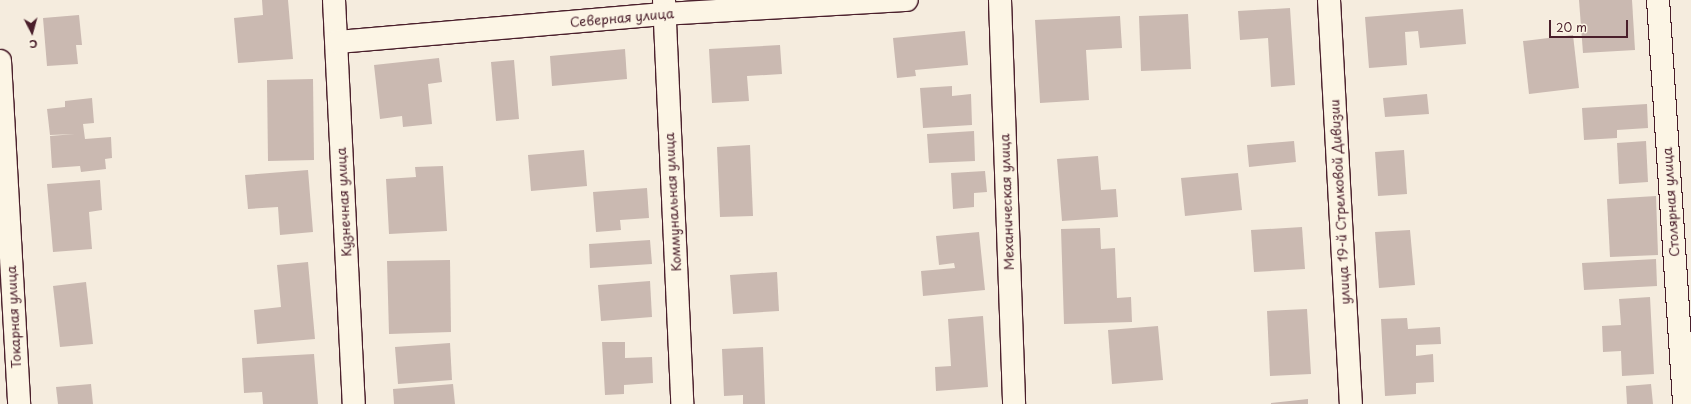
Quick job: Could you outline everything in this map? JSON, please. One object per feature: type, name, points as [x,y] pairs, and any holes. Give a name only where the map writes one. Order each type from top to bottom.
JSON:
[{"type":"street","name":"Кузнечная улица","points":[[334,0],[354,404]]},
{"type":"street","name":"Северная улица","points":[[337,42],[664,7],[907,0]]},
{"type":"street","name":"Механическая улица","points":[[1000,0],[1014,404]]},
{"type":"street","name":"улица 19-й Стрелковой Дивизии","points":[[1329,0],[1352,404]]},
{"type":"street","name":"Столярная улица","points":[[1658,0],[1684,404]]},
{"type":"street","name":"Коммунальная улица","points":[[664,7],[682,404]]},
{"type":"street","name":"Токарная улица","points":[[0,61],[19,404]]},
{"type":"building","points":[[262,0],[288,0],[293,59],[238,63],[234,18],[263,15]]},
{"type":"building","points":[[1579,0],[1632,0],[1635,50],[1583,53]]},
{"type":"building","points":[[1290,8],[1295,85],[1271,87],[1268,38],[1240,40],[1238,11]]},
{"type":"building","points":[[1463,9],[1466,44],[1420,48],[1418,31],[1405,32],[1407,65],[1369,68],[1365,17]]},
{"type":"building","points":[[1188,14],[1191,69],[1141,71],[1139,16]]},
{"type":"building","points":[[79,15],[82,45],[76,45],[78,64],[47,66],[43,18]]},
{"type":"building","points":[[1120,16],[1122,48],[1086,50],[1089,100],[1040,103],[1035,20]]},
{"type":"building","points":[[965,31],[968,65],[915,70],[916,76],[897,78],[893,38]]},
{"type":"building","points":[[1573,35],[1579,88],[1529,94],[1523,41]]},
{"type":"building","points":[[780,45],[782,74],[747,76],[749,101],[712,103],[709,49]]},
{"type":"building","points":[[625,49],[627,79],[552,86],[550,56]]},
{"type":"building","points":[[439,58],[442,82],[428,84],[432,124],[403,127],[402,116],[380,119],[374,65]]},
{"type":"building","points":[[514,60],[519,119],[496,121],[491,62]]},
{"type":"building","points":[[313,79],[314,160],[268,161],[267,80]]},
{"type":"building","points":[[952,86],[952,96],[971,94],[972,125],[923,128],[920,88]]},
{"type":"building","points":[[1427,94],[1429,114],[1385,117],[1383,98]]},
{"type":"building","points":[[92,98],[94,123],[83,124],[85,139],[111,137],[112,158],[105,159],[106,169],[81,172],[80,166],[52,168],[50,136],[75,134],[50,135],[47,109],[65,107],[65,101]]},
{"type":"building","points":[[1647,104],[1648,128],[1617,130],[1617,138],[1584,140],[1582,108]]},
{"type":"building","points":[[974,131],[975,161],[929,163],[927,134]]},
{"type":"building","points":[[1294,141],[1296,162],[1249,167],[1247,145]]},
{"type":"building","points":[[1646,141],[1648,182],[1619,184],[1617,143]]},
{"type":"building","points":[[750,145],[753,216],[720,217],[717,147]]},
{"type":"building","points":[[584,150],[587,186],[531,191],[528,155]]},
{"type":"building","points":[[1404,150],[1407,194],[1378,196],[1375,152]]},
{"type":"building","points":[[1098,156],[1101,190],[1116,189],[1118,217],[1062,221],[1057,159]]},
{"type":"building","points":[[443,166],[447,231],[389,234],[386,179],[416,177],[415,167]]},
{"type":"building","points":[[308,170],[313,232],[280,235],[278,207],[248,209],[245,175]]},
{"type":"building","points":[[985,171],[987,192],[974,193],[974,207],[953,209],[951,173]]},
{"type":"building","points":[[1238,173],[1242,210],[1185,216],[1181,178]]},
{"type":"building","points":[[100,180],[102,210],[89,212],[92,249],[53,252],[47,184]]},
{"type":"building","points":[[647,188],[649,218],[620,220],[621,230],[596,232],[593,192]]},
{"type":"building","points":[[1656,196],[1658,255],[1610,257],[1607,199]]},
{"type":"building","points":[[1302,227],[1305,269],[1254,272],[1251,230]]},
{"type":"building","points":[[1100,228],[1101,249],[1115,248],[1117,298],[1131,297],[1132,322],[1064,324],[1061,229]]},
{"type":"building","points":[[1410,230],[1415,285],[1379,288],[1375,232]]},
{"type":"building","points":[[979,232],[985,290],[923,296],[921,271],[955,268],[954,263],[939,265],[936,236]]},
{"type":"building","points":[[650,240],[652,264],[590,268],[589,244]]},
{"type":"building","points":[[1656,259],[1657,286],[1584,290],[1582,263]]},
{"type":"building","points":[[450,260],[451,332],[389,334],[387,261]]},
{"type":"building","points":[[308,262],[315,339],[257,344],[254,310],[281,307],[277,265]]},
{"type":"building","points":[[777,272],[779,311],[733,314],[730,275]]},
{"type":"building","points":[[650,281],[652,317],[601,321],[598,285]]},
{"type":"building","points":[[86,282],[93,344],[60,347],[53,286]]},
{"type":"building","points":[[1650,297],[1654,374],[1622,376],[1621,351],[1603,352],[1602,326],[1621,325],[1619,299]]},
{"type":"building","points":[[1307,309],[1311,374],[1270,376],[1267,311]]},
{"type":"building","points":[[983,316],[988,387],[936,391],[935,367],[951,366],[948,319]]},
{"type":"building","points":[[1407,318],[1408,329],[1440,327],[1441,344],[1416,345],[1416,356],[1433,354],[1434,382],[1416,383],[1416,394],[1385,396],[1381,319]]},
{"type":"building","points":[[1158,326],[1163,380],[1112,384],[1108,330]]},
{"type":"building","points":[[602,342],[625,342],[625,358],[652,357],[653,383],[624,385],[624,394],[605,395]]},
{"type":"building","points":[[450,343],[452,380],[398,384],[395,347]]},
{"type":"building","points":[[763,347],[765,404],[743,404],[743,395],[724,396],[722,349]]},
{"type":"building","points":[[314,354],[318,404],[263,404],[262,392],[244,393],[242,358]]},
{"type":"building","points":[[91,384],[93,404],[58,404],[56,387]]},
{"type":"building","points":[[453,384],[455,404],[394,404],[393,389]]},
{"type":"building","points":[[1651,384],[1653,404],[1627,404],[1626,386]]},
{"type":"building","points":[[1308,399],[1308,404],[1271,404],[1271,403]]}]
